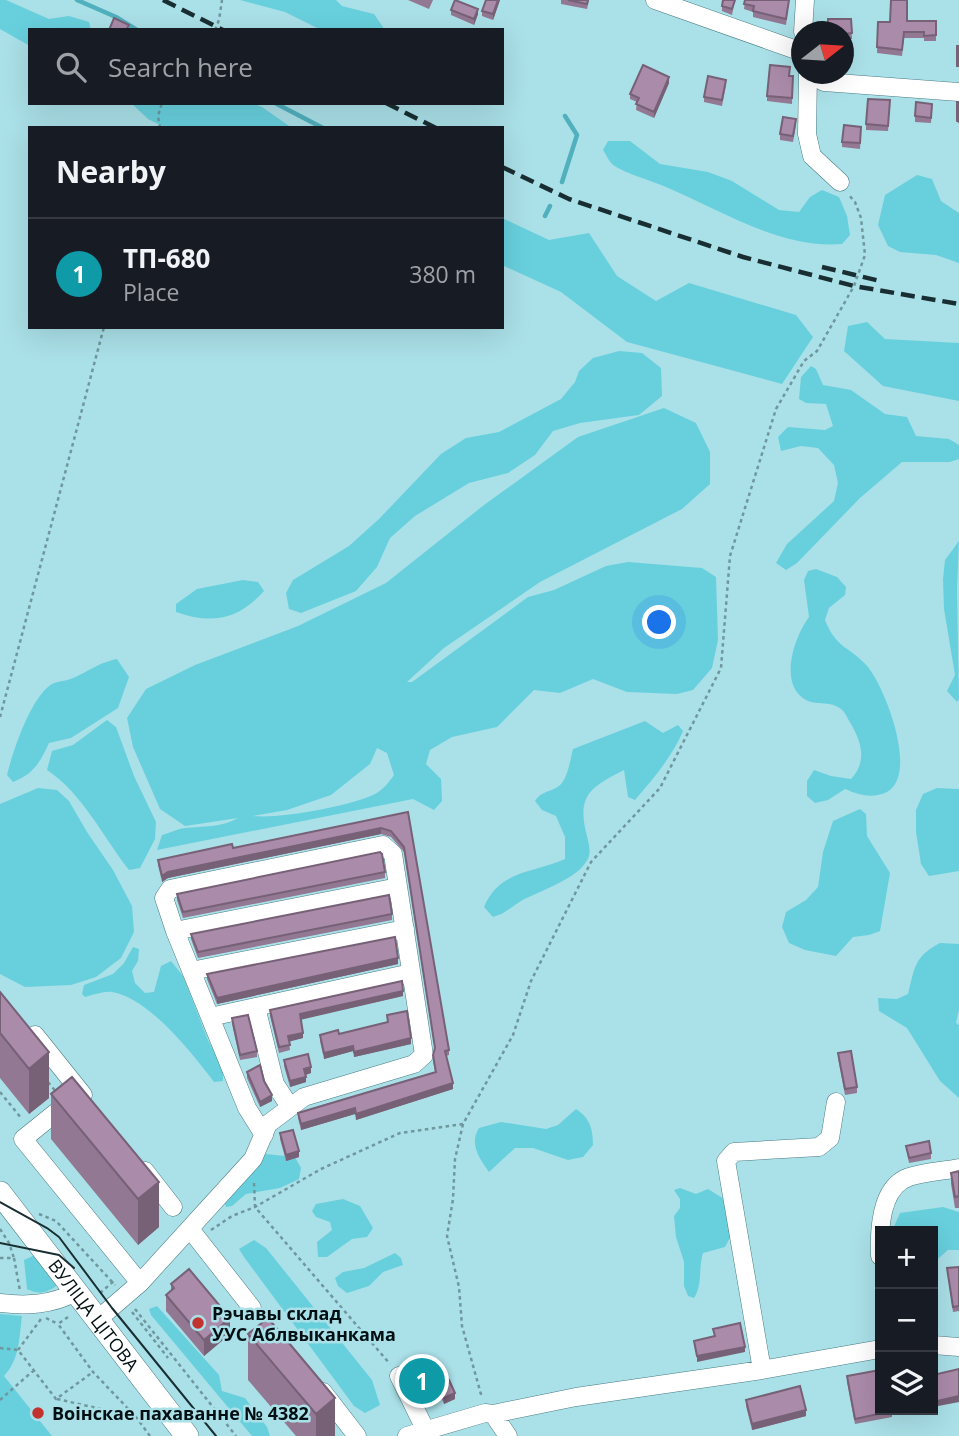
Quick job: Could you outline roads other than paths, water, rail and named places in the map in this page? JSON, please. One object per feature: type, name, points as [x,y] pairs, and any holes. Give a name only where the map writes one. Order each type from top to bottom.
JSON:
[{"type":"main road","name":"ВУЛІЦА ЦІТОВА","points":[[0,1193],[86,1294],[97,1320],[177,1432]]},
{"type":"street","points":[[655,0],[791,48]]},
{"type":"street","points":[[804,21],[805,0]]},
{"type":"street","points":[[809,84],[807,134],[812,156],[840,182]]},
{"type":"street","points":[[851,84],[959,92]]},
{"type":"street","points":[[97,1320],[128,1304],[140,1283],[253,1159],[264,1135],[268,1124],[304,1097],[414,1064],[424,1055],[393,854],[383,845],[170,889],[164,898],[247,1108],[264,1135]]},
{"type":"street","points":[[175,931],[398,887]]},
{"type":"street","points":[[191,971],[405,929]]},
{"type":"street","points":[[209,1017],[411,973]]},
{"type":"street","points":[[256,1006],[275,1084],[290,1107]]},
{"type":"street","points":[[25,1023],[98,1113]]},
{"type":"street","points":[[81,1092],[23,1139],[140,1283]]},
{"type":"street","points":[[762,1370],[726,1161],[734,1152],[819,1147],[830,1138],[836,1102]]},
{"type":"street","points":[[131,1155],[173,1207]]},
{"type":"street","points":[[880,1226],[891,1192],[907,1178],[959,1168]]},
{"type":"street","points":[[190,1229],[252,1308]]},
{"type":"street","points":[[0,1303],[22,1305],[86,1294]]},
{"type":"street","points":[[938,1345],[959,1347]]},
{"type":"street","points":[[407,1436],[489,1414],[576,1397],[762,1370],[875,1350]]},
{"type":"street","points":[[398,1376],[426,1430]]},
{"type":"street","points":[[315,1382],[357,1436]]},
{"type":"street","points":[[489,1414],[508,1436]]},
{"type":"waterway","points":[[77,0],[134,28]]},
{"type":"waterway","points":[[279,105],[319,126]]},
{"type":"waterway","points":[[562,182],[577,135],[565,116]]},
{"type":"waterway","points":[[545,216],[550,206]]},
{"type":"tram line","points":[[0,1202],[59,1237],[112,1308],[216,1436]]},
{"type":"tram line","points":[[0,1243],[59,1255],[74,1268]]},
{"type":"railway","points":[[163,0],[219,28]]},
{"type":"railway","points":[[390,105],[432,126]]},
{"type":"railway","points":[[504,168],[569,199],[743,257],[854,286],[959,304]]},
{"type":"railway","points":[[822,267],[880,281]]},
{"type":"place","name":"Рэчавы склад УУС Аблвыканкама","points":[[198,1323]]},
{"type":"place","name":"ТП-680","points":[[422,1381]]},
{"type":"place","name":"Воінскае пахаванне № 4382","points":[[38,1413]]}]
